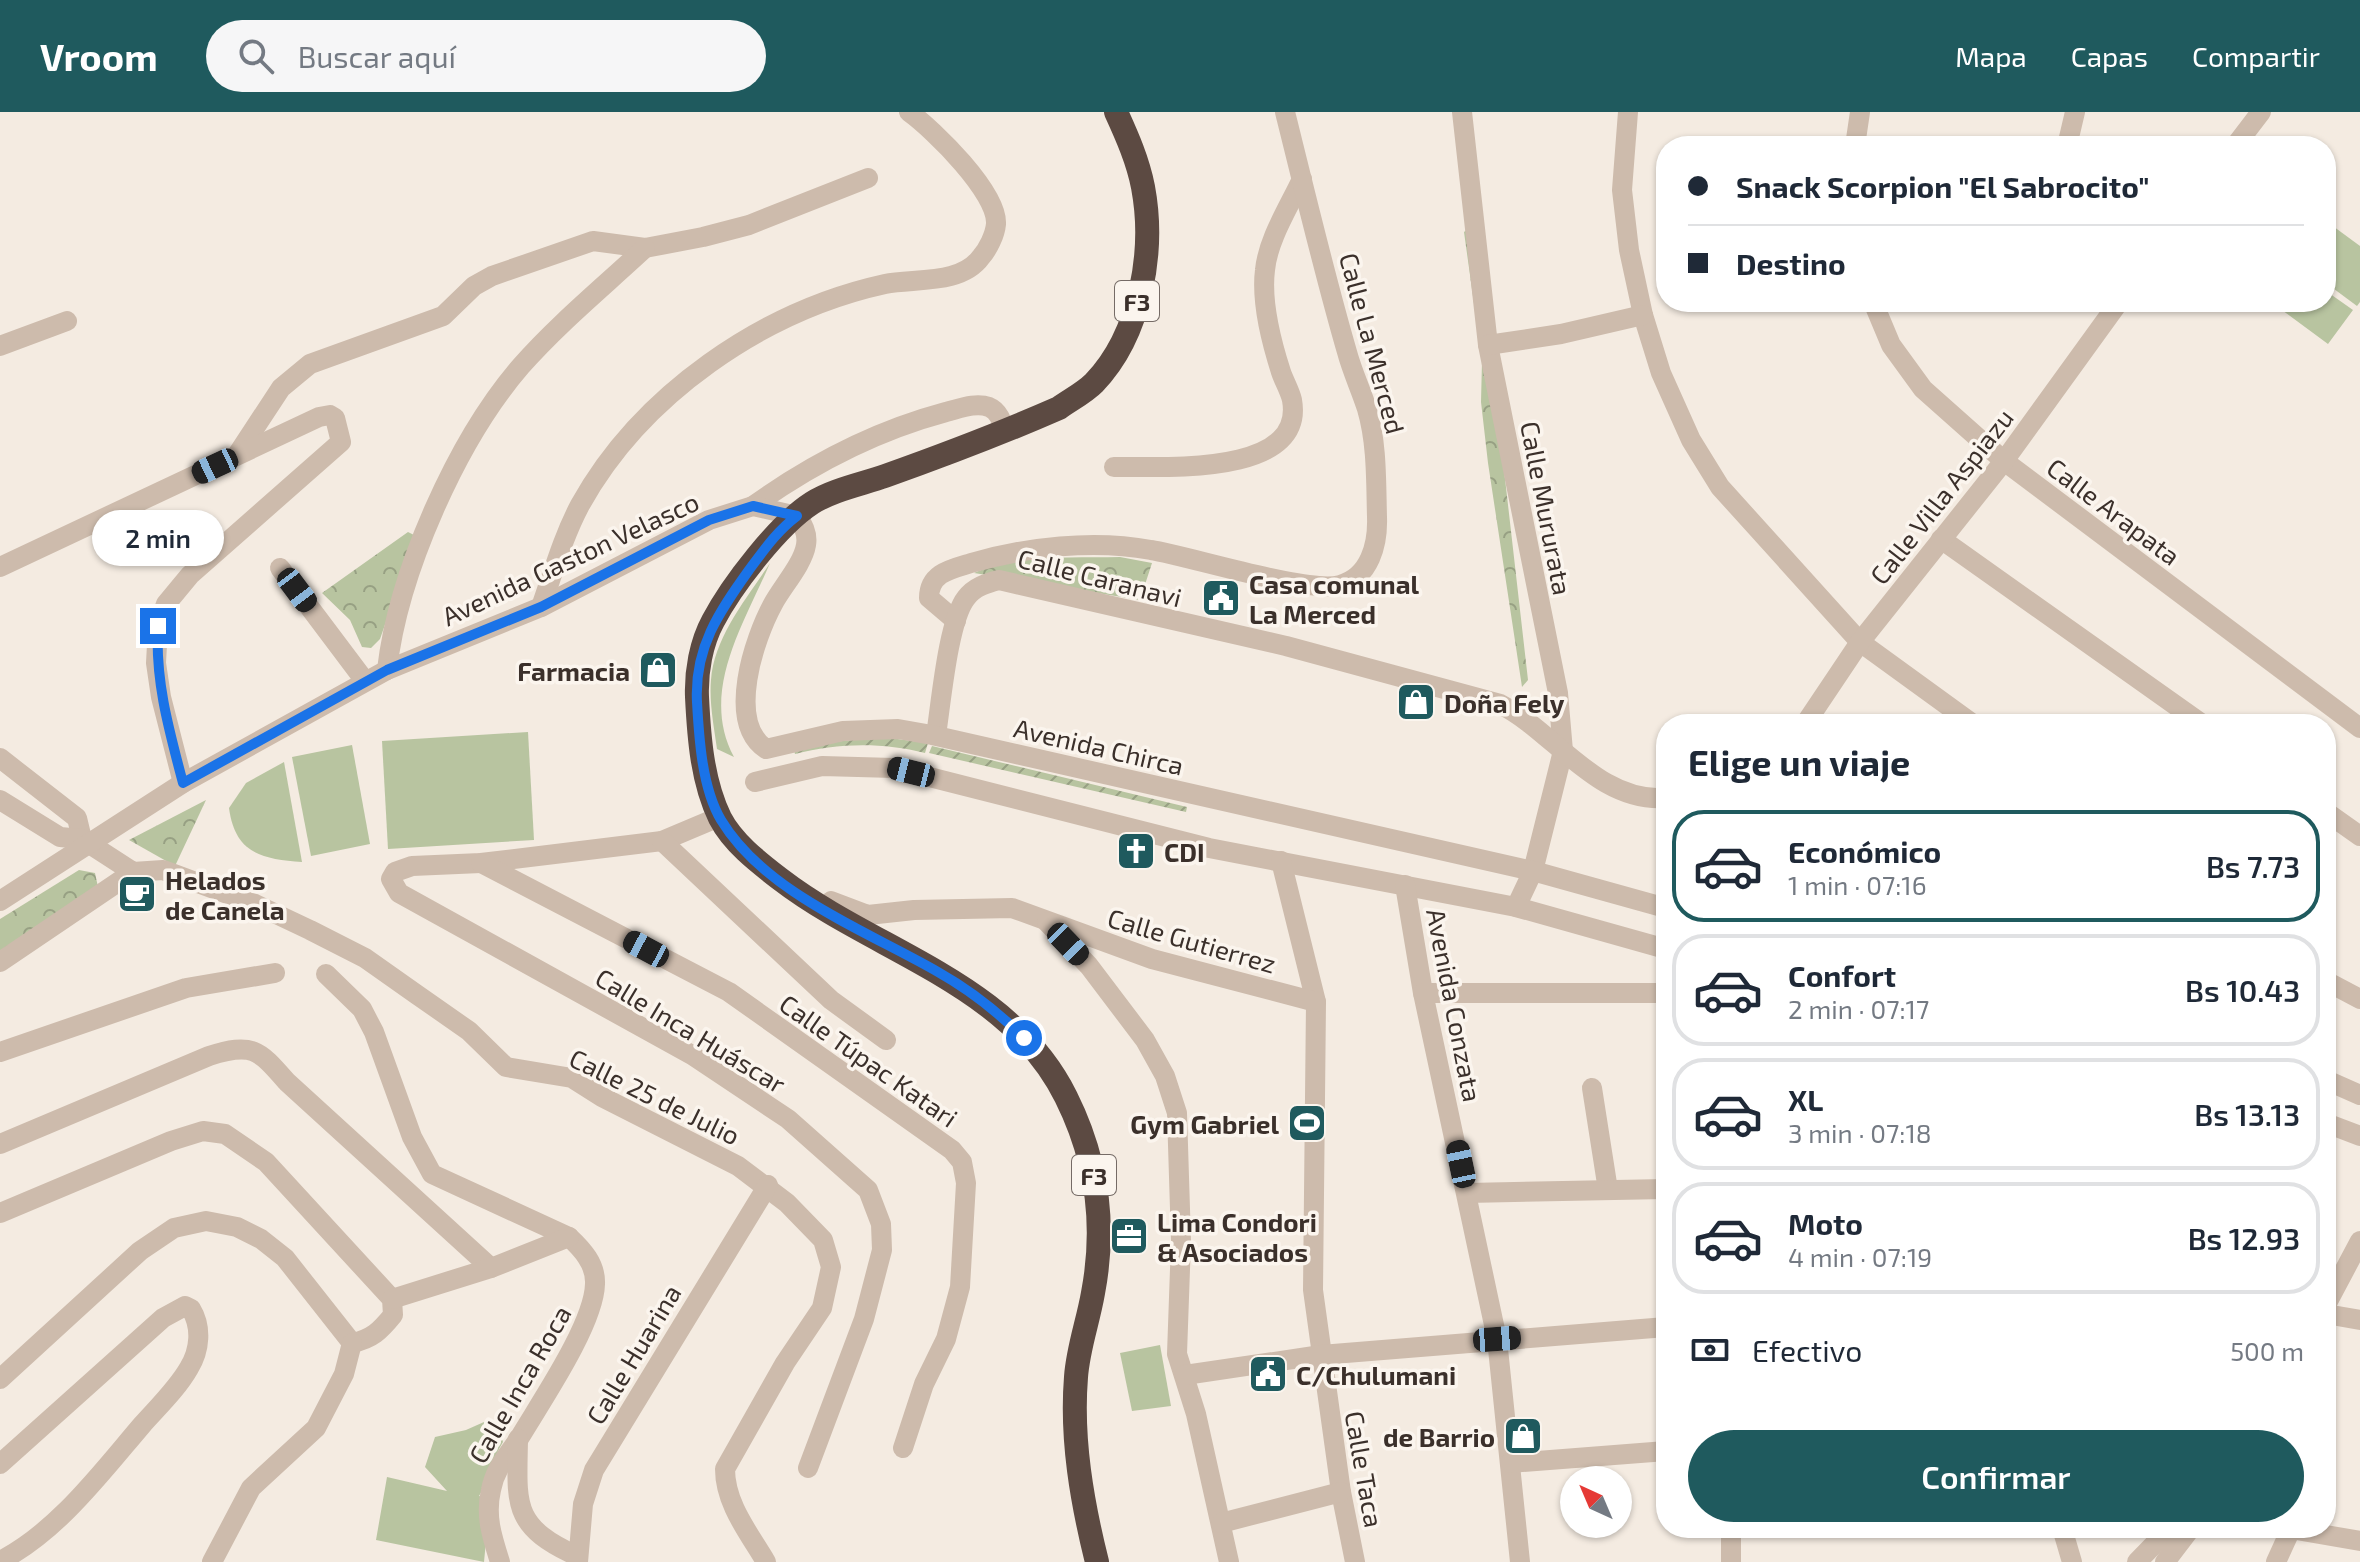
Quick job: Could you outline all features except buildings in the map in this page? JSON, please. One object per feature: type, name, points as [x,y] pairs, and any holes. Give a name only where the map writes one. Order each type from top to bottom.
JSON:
[{"type":"highway","name":"F3","points":[[1097,1562],[1075,1440],[1076,1379],[1099,1250],[1099,1207],[1092,1163],[1080,1128],[1053,1072],[1003,1017],[940,973],[826,911],[752,857],[719,817],[700,743],[697,689],[702,651],[712,622],[778,530],[815,501],[1005,432],[1059,408],[1092,384],[1111,362],[1140,294],[1149,236],[1143,186],[1116,112]]},
{"type":"street","points":[[541,607],[579,507],[607,462],[640,425],[702,368],[748,338],[836,298],[886,284],[965,271],[980,259],[996,226],[994,209],[949,150],[909,112]]},
{"type":"street","name":"Calle La Merced","points":[[956,621],[929,598],[929,589],[938,576],[989,558],[1053,549],[1108,544],[1151,550],[1262,575],[1339,586],[1357,577],[1368,565],[1378,524],[1372,434],[1346,352],[1285,112]]},
{"type":"street","points":[[1451,112],[1466,160]]},
{"type":"street","name":"Calle Mururata","points":[[1462,112],[1488,345],[1558,693],[1563,751],[1533,871],[1516,907]]},
{"type":"street","points":[[1628,112],[1622,190],[1643,315],[1661,373],[1685,427],[1720,487],[1860,642],[1959,714]]},
{"type":"street","points":[[1856,136],[1860,112]]},
{"type":"street","points":[[2069,136],[2075,112]]},
{"type":"street","points":[[2243,136],[2261,112]]},
{"type":"street","points":[[237,455],[281,388],[310,364],[443,316],[474,286],[492,276],[593,241],[608,240],[645,248],[749,225],[868,178]]},
{"type":"street","points":[[1114,467],[1220,464],[1254,457],[1283,435],[1290,422],[1293,401],[1272,343],[1265,271],[1302,179]]},
{"type":"street","points":[[387,670],[391,638],[424,535],[470,436],[520,367],[645,248]]},
{"type":"street","name":"Calle Arapata","points":[[1877,312],[1891,345],[1923,389],[2004,461],[2360,728]]},
{"type":"street","name":"Calle Villa Aspiazu","points":[[1812,714],[1860,642],[2004,461],[2112,312]]},
{"type":"street","points":[[1488,345],[1561,334],[1643,315]]},
{"type":"street","points":[[0,346],[67,321]]},
{"type":"street","points":[[753,506],[798,474],[840,450],[913,421],[972,405],[990,407],[1000,417],[1005,432]]},
{"type":"street","points":[[0,567],[319,417],[330,415],[339,423],[341,442],[190,575],[166,604],[158,626],[156,663],[183,783]]},
{"type":"street","points":[[753,506],[797,516]]},
{"type":"street","name":"Avenida Gaston Velasco","points":[[0,901],[86,842],[183,783],[365,681],[541,607],[709,520],[753,506]]},
{"type":"street","name":"Avenida Chirca","points":[[797,516],[804,526],[806,545],[771,608],[746,680],[750,729],[766,749],[843,731],[898,729],[936,735],[1533,871],[1656,905]]},
{"type":"street","points":[[1941,539],[2188,714]]},
{"type":"street","points":[[280,568],[365,681]]},
{"type":"street","name":"Calle Caranavi","points":[[936,735],[956,621],[965,599],[986,583],[999,580],[1286,646],[1500,704],[1526,717],[1590,773],[1627,792],[1656,799]]},
{"type":"street","points":[[822,737],[851,767]]},
{"type":"street","points":[[0,758],[77,818],[86,842]]},
{"type":"street","points":[[755,782],[822,766],[894,768],[1163,837],[1516,907],[1656,946]]},
{"type":"street","points":[[22,776],[0,797],[60,837],[86,842]]},
{"type":"street","points":[[481,863],[662,841],[719,817]]},
{"type":"street","points":[[2336,819],[2360,836]]},
{"type":"street","points":[[662,841],[831,1000],[886,1040]]},
{"type":"street","name":"Calle 25 de Julio","points":[[86,842],[133,872],[163,870],[292,921],[365,958],[469,1031],[506,1067],[572,1078],[602,1097],[738,1166],[768,1185],[823,1240],[831,1267],[822,1308],[785,1363],[725,1469],[725,1486],[736,1513],[766,1562]]},
{"type":"street","name":"Calle Taca","points":[[1281,861],[1316,1002],[1313,1290],[1341,1492],[1355,1562]]},
{"type":"street","name":"Calle Inca Huáscar","points":[[481,863],[403,867],[391,879],[399,893],[692,1055],[788,1119],[868,1190],[881,1224],[882,1250],[864,1319],[808,1468]]},
{"type":"street","name":"Calle Túpac Katari","points":[[481,863],[729,992],[952,1150],[962,1162],[966,1183],[960,1287],[946,1339],[924,1384],[903,1448]]},
{"type":"street","points":[[0,962],[133,872]]},
{"type":"street","name":"Avenida Conzata","points":[[1405,885],[1423,993],[1497,1339],[1520,1562]]},
{"type":"street","name":"Calle Gutierrez","points":[[826,911],[831,901],[868,915],[994,906],[1012,908],[1152,959],[1316,1002]]},
{"type":"street","points":[[1047,922],[1089,966],[1145,1040],[1165,1076],[1177,1113],[1181,1241],[1177,1354],[1185,1375],[1229,1562]]},
{"type":"street","points":[[0,1052],[186,988],[275,973]]},
{"type":"street","name":"Calle Inca Roca","points":[[326,974],[362,1009],[374,1032],[422,1161],[432,1174],[569,1237],[583,1250],[593,1268],[596,1282],[591,1314],[518,1439],[499,1464],[490,1491],[488,1524],[500,1562]]},
{"type":"street","points":[[2336,986],[2360,999]]},
{"type":"street","points":[[1423,993],[1656,993]]},
{"type":"street","points":[[0,1144],[209,1056],[231,1049],[251,1050],[265,1055],[287,1082],[491,1268]]},
{"type":"street","points":[[2336,1084],[2360,1095]]},
{"type":"street","points":[[1592,1088],[1608,1190]]},
{"type":"street","points":[[2336,1127],[2360,1136]]},
{"type":"street","points":[[0,1213],[171,1141],[203,1131],[225,1134],[266,1162],[392,1299],[393,1315],[382,1329],[371,1339],[352,1343]]},
{"type":"street","name":"Calle Huarina","points":[[578,1559],[583,1504],[594,1470],[768,1185]]},
{"type":"street","points":[[1467,1193],[1656,1189]]},
{"type":"street","points":[[0,1379],[140,1251],[174,1228],[206,1221],[237,1227],[261,1239],[285,1258],[352,1343]]},
{"type":"street","points":[[392,1299],[491,1268],[569,1237]]},
{"type":"street","points":[[2336,1286],[2360,1241]]},
{"type":"street","points":[[0,1464],[163,1318],[185,1306],[191,1309],[199,1332],[189,1368],[27,1557],[0,1561]]},
{"type":"street","points":[[2336,1316],[2360,1320]]},
{"type":"street","points":[[1185,1375],[1321,1355],[1656,1328]]},
{"type":"street","points":[[212,1562],[251,1488],[316,1428],[344,1374],[352,1343]]},
{"type":"street","points":[[518,1439],[518,1497],[522,1516],[553,1545],[578,1559]]},
{"type":"street","points":[[1510,1463],[1656,1452]]},
{"type":"street","points":[[1221,1523],[1341,1492]]},
{"type":"street","points":[[2336,1537],[2360,1541]]},
{"type":"street","points":[[1731,1538],[1731,1562]]},
{"type":"street","points":[[2065,1538],[2072,1562]]},
{"type":"street","points":[[2137,1562],[2160,1538]]},
{"type":"street","points":[[2165,1562],[2183,1538]]},
{"type":"street","points":[[2276,1562],[2285,1538]]},
{"type":"green space","points":[[1469,228],[1499,426],[1528,680],[1522,687],[1488,463],[1481,402],[1482,361],[1464,232]]},
{"type":"green space","points":[[2336,228],[2360,246],[2360,302],[2357,306],[2336,290]]},
{"type":"green space","points":[[2336,298],[2353,310],[2328,344],[2285,312],[2336,312]]},
{"type":"green space","points":[[408,532],[416,536],[380,639],[371,648],[362,647],[350,620],[322,593]]},
{"type":"green space","points":[[1120,557],[1152,563],[1140,600],[974,573],[1027,560]]},
{"type":"green space","points":[[770,563],[738,634],[723,683],[721,708],[724,733],[734,757],[717,749],[711,697],[713,664],[733,618]]},
{"type":"green space","points":[[528,732],[534,840],[388,849],[382,741]]},
{"type":"green space","points":[[882,737],[928,743],[925,753],[860,745],[795,754],[793,746]]},
{"type":"green space","points":[[352,745],[370,844],[311,856],[292,757]]},
{"type":"green space","points":[[932,746],[1187,807],[1186,812],[929,753]]},
{"type":"green space","points":[[284,762],[302,862],[274,859],[252,851],[237,835],[229,808],[246,783]]},
{"type":"green space","points":[[206,800],[175,866],[129,840]]},
{"type":"green space","points":[[79,870],[95,873],[98,887],[0,953],[0,919]]},
{"type":"green space","points":[[1160,1345],[1171,1406],[1132,1411],[1120,1353]]},
{"type":"green space","points":[[484,1422],[499,1428],[503,1442],[479,1496],[490,1498],[484,1562],[376,1540],[387,1477],[447,1491],[425,1467],[435,1437]]},
{"type":"place","name":"Casa comunal La Merced","points":[[1221,598]]},
{"type":"place","name":"Farmacia","points":[[658,670]]},
{"type":"place","name":"Doña Fely","points":[[1416,702]]},
{"type":"place","name":"CDI","points":[[1136,851]]},
{"type":"place","name":"Helados de Canela","points":[[137,894]]},
{"type":"place","name":"Gym Gabriel","points":[[1307,1123]]},
{"type":"place","name":"Lima Condori & Asociados","points":[[1129,1236]]},
{"type":"place","name":"C/Chulumani","points":[[1268,1374]]},
{"type":"place","name":"de Barrio","points":[[1523,1436]]},
{"type":"route","points":[[158,626],[156,663],[161,697],[183,783],[387,670],[541,607],[709,520],[753,506],[797,516],[778,530],[729,597],[712,622],[702,651],[697,689],[700,743],[719,817],[752,857],[799,894],[860,932],[940,973],[980,999],[1024,1038]]}]
